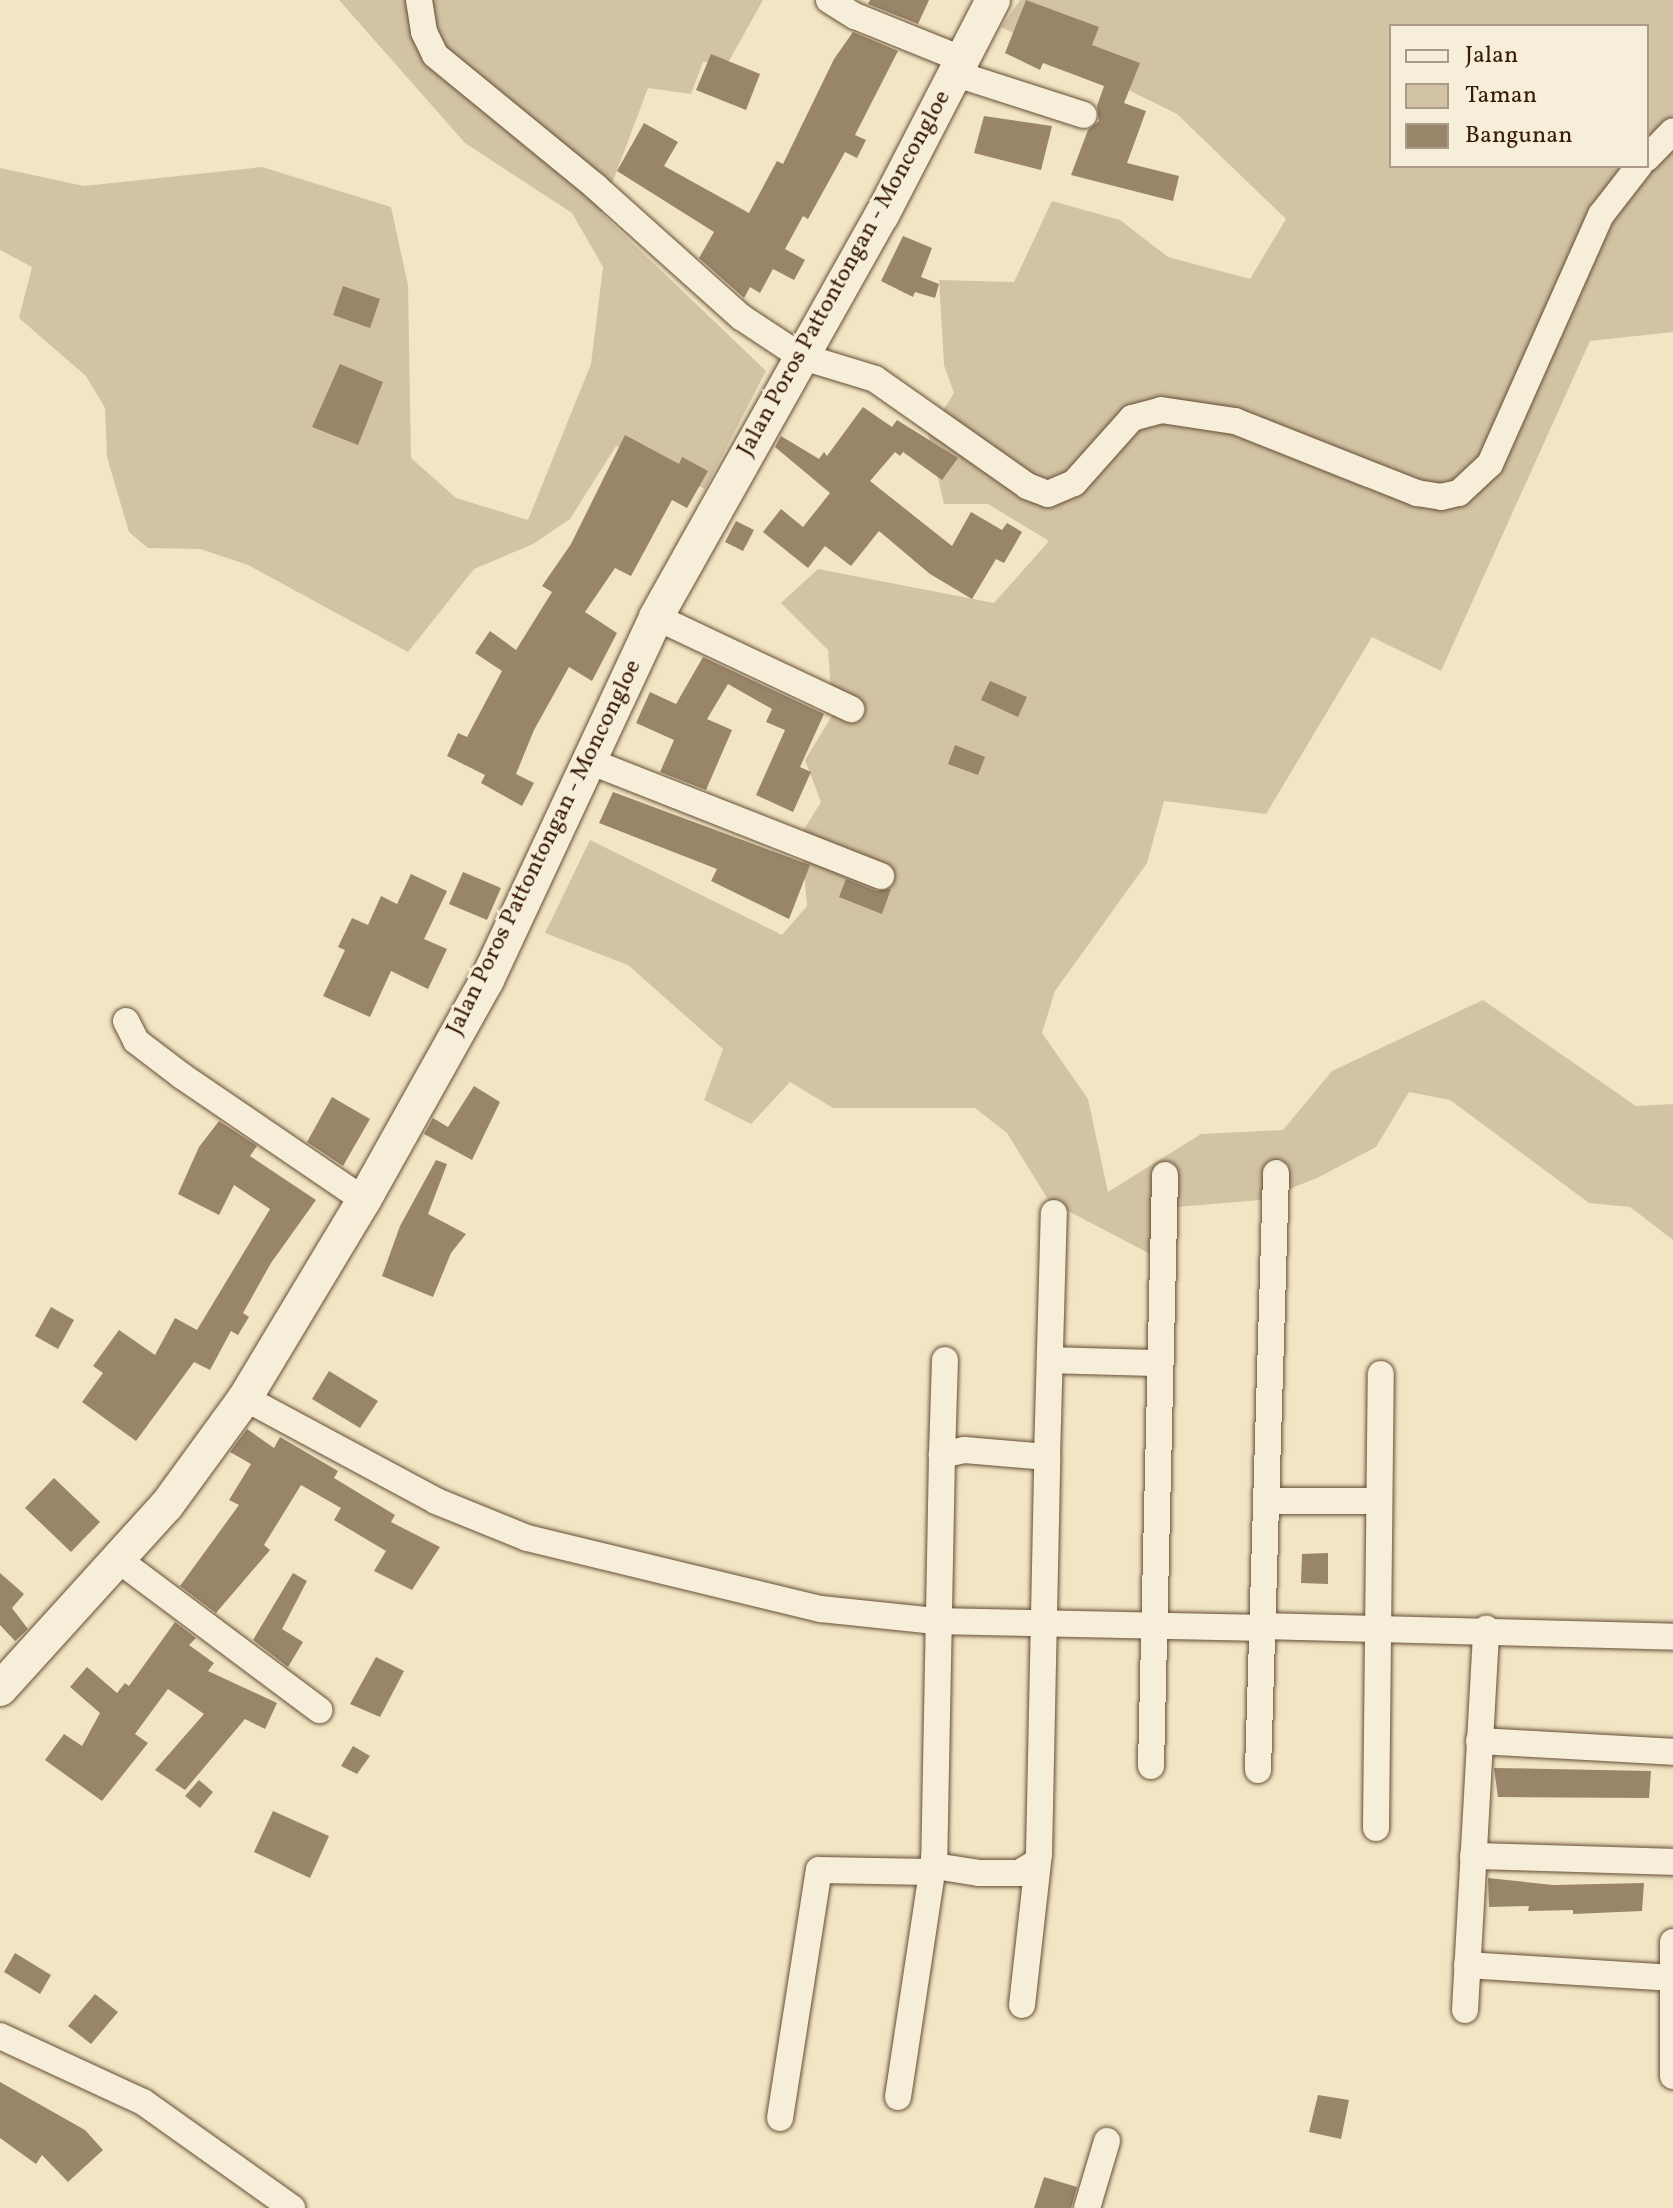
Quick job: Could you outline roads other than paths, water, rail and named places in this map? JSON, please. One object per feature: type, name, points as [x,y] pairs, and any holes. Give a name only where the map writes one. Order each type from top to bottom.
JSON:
[{"type":"street","points":[[419,0],[424,32],[435,55],[596,187],[698,283],[800,356],[875,379],[1038,492],[1048,494],[1074,483],[1132,418],[1182,410],[1235,421],[1369,476],[1441,497],[1459,493],[1490,464],[1601,215],[1637,168]]},
{"type":"street","points":[[829,0],[855,16],[960,67],[1084,115]]},
{"type":"street","name":"Jalan Poros Pattontongan - Moncongloe","points":[[0,1689],[120,1561],[245,1398],[364,1200],[487,980],[656,617],[960,67],[993,0]]},
{"type":"street","points":[[1649,156],[1673,131]]},
{"type":"street","points":[[656,617],[851,709]]},
{"type":"street","points":[[589,761],[881,876]]},
{"type":"street","points":[[126,1021],[136,1041],[182,1076],[364,1200]]},
{"type":"street","points":[[1258,1770],[1265,1627],[1276,1173]]},
{"type":"street","points":[[1151,1766],[1165,1175]]},
{"type":"street","points":[[1022,2005],[1037,1862],[1054,1213]]},
{"type":"street","points":[[898,2097],[933,1866],[935,1621],[945,1360]]},
{"type":"street","points":[[1050,1360],[1160,1363]]},
{"type":"street","points":[[1376,1828],[1381,1374]]},
{"type":"street","points":[[245,1398],[436,1501],[527,1538],[821,1609],[935,1621],[1154,1628],[1377,1626],[1673,1637]]},
{"type":"street","points":[[942,1455],[980,1448],[1047,1457]]},
{"type":"street","points":[[1266,1501],[1379,1501]]},
{"type":"street","points":[[120,1561],[319,1710]]},
{"type":"street","points":[[1465,2010],[1486,1629]]},
{"type":"street","points":[[1479,1741],[1673,1752]]},
{"type":"street","points":[[1473,1856],[1673,1862]]},
{"type":"street","points":[[780,2118],[819,1870],[933,1866],[979,1873],[1019,1873],[1037,1862]]},
{"type":"street","points":[[1673,1942],[1673,2076]]},
{"type":"street","points":[[1467,1965],[1672,1978]]},
{"type":"street","points":[[0,2036],[143,2102],[292,2208]]},
{"type":"street","points":[[1087,2208],[1107,2141]]}]
